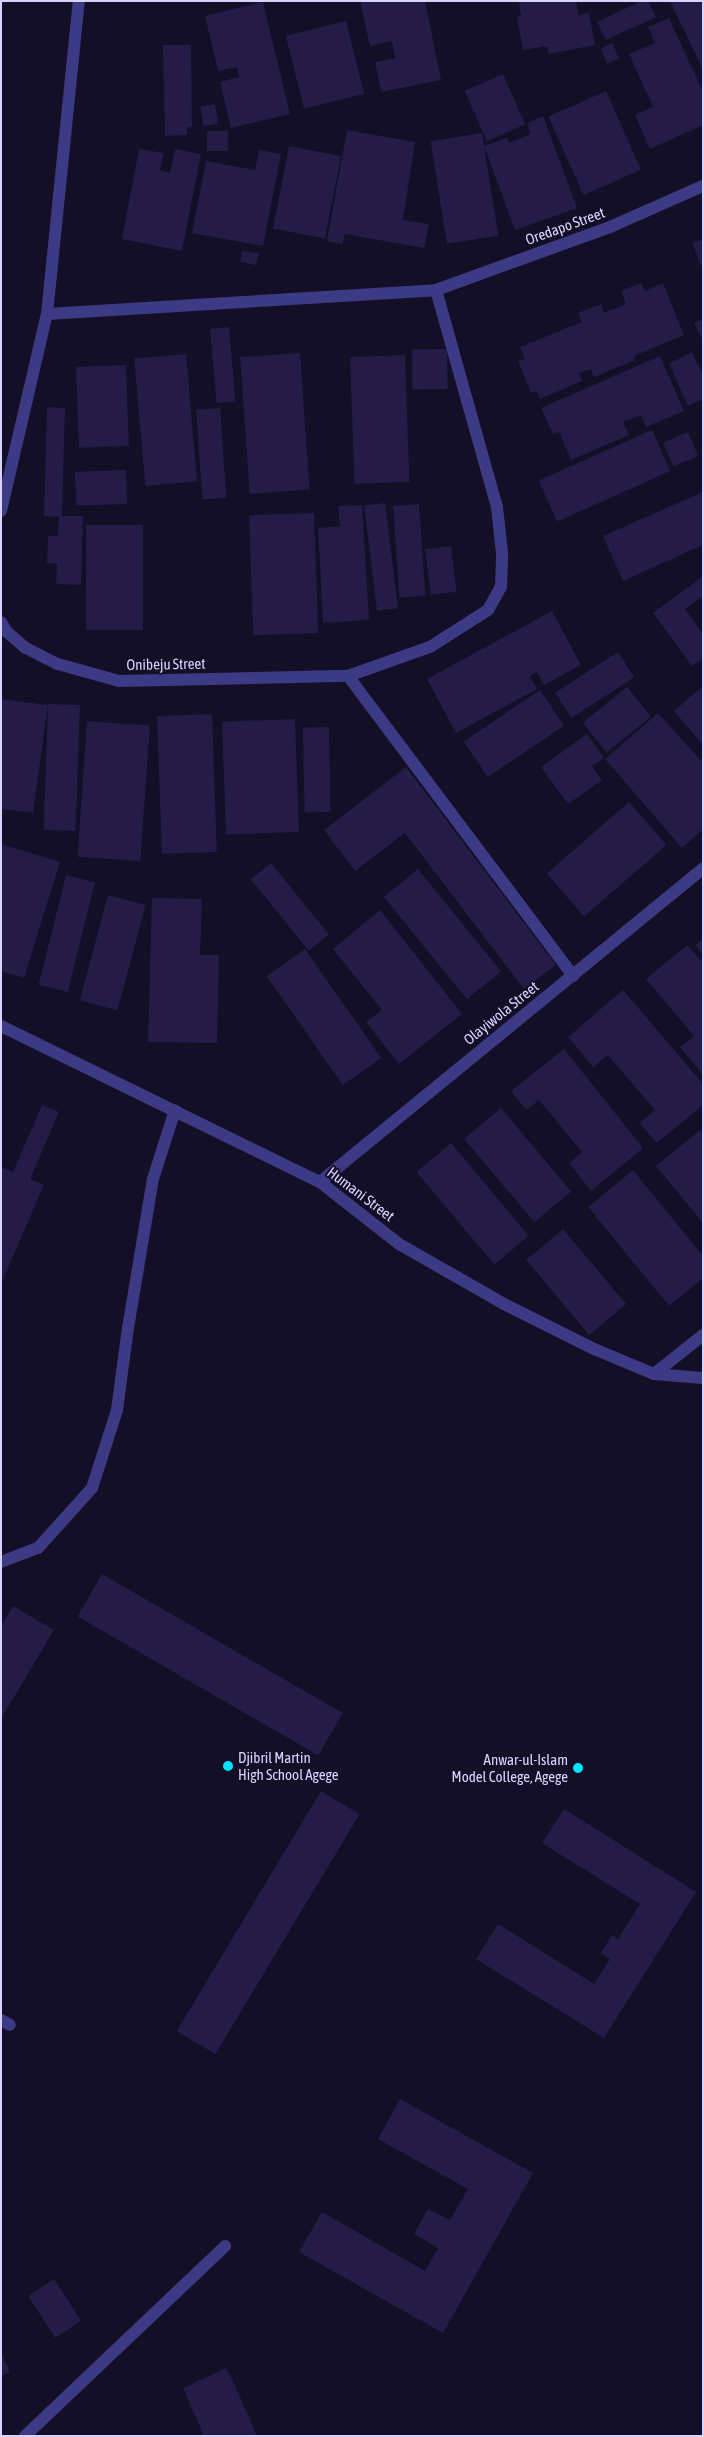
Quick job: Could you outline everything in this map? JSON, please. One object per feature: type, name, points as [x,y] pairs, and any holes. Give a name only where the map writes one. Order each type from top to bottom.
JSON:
[{"type":"street","points":[[1,511],[47,314],[79,1]]},
{"type":"street","name":"Oredapo Street","points":[[47,314],[436,290],[610,227],[703,186]]},
{"type":"street","name":"Onibeju Street","points":[[1,622],[7,632],[32,652],[58,664],[118,681],[348,676],[430,647],[488,610],[501,587],[502,553],[497,507],[436,290]]},
{"type":"street","points":[[348,676],[573,976]]},
{"type":"street","name":"Olayiwola Street","points":[[320,1182],[703,870]]},
{"type":"street","name":"Humani Street","points":[[1,1026],[320,1182],[399,1244],[504,1304],[594,1349],[654,1374],[703,1378]]},
{"type":"street","points":[[1,1562],[38,1548],[92,1488],[117,1410],[128,1328],[154,1180],[175,1110]]},
{"type":"street","points":[[654,1374],[703,1335]]},
{"type":"street","points":[[25,2436],[225,2246]]},
{"type":"building","points":[[360,1],[425,1],[441,80],[381,92],[375,62],[395,58],[392,41],[370,46]]},
{"type":"building","points":[[519,1],[576,1],[579,15],[589,13],[595,45],[549,54],[547,46],[523,50],[517,17],[521,16]]},
{"type":"building","points":[[641,1],[648,1],[656,17],[606,40],[597,22]]},
{"type":"building","points":[[670,1],[703,1],[703,70]]},
{"type":"building","points":[[263,2],[290,114],[231,128],[220,82],[239,77],[237,67],[218,71],[205,16]]},
{"type":"building","points":[[669,18],[703,92],[703,125],[650,149],[635,115],[653,107],[629,54],[655,43],[648,27]]},
{"type":"building","points":[[346,21],[364,94],[304,109],[286,36]]},
{"type":"building","points":[[612,43],[619,58],[607,64],[600,48]]},
{"type":"building","points":[[163,45],[191,45],[192,127],[187,128],[187,135],[165,136]]},
{"type":"building","points":[[503,74],[525,124],[487,141],[465,91]]},
{"type":"building","points":[[606,91],[641,170],[583,195],[548,117]]},
{"type":"building","points":[[215,104],[218,124],[203,126],[200,106]]},
{"type":"building","points":[[543,116],[577,208],[515,230],[484,146],[507,138],[509,143],[531,134],[527,123]]},
{"type":"building","points":[[347,130],[415,142],[403,220],[429,224],[424,248],[345,234],[342,244],[327,241]]},
{"type":"building","points":[[207,131],[228,131],[228,151],[207,151]]},
{"type":"building","points":[[482,133],[498,236],[447,244],[431,141]]},
{"type":"building","points":[[289,146],[341,156],[325,239],[273,228]]},
{"type":"building","points":[[139,149],[164,153],[160,170],[170,173],[175,149],[201,154],[182,251],[122,239]]},
{"type":"building","points":[[259,150],[281,154],[263,246],[192,233],[206,161],[255,170]]},
{"type":"building","points":[[703,239],[703,270],[692,243]]},
{"type":"building","points":[[242,251],[259,253],[256,265],[240,262]]},
{"type":"building","points":[[641,283],[645,291],[663,283],[684,335],[634,356],[635,360],[594,377],[591,369],[579,373],[582,381],[540,399],[537,391],[531,393],[518,361],[525,359],[520,347],[582,322],[578,313],[601,304],[604,313],[626,304],[621,291]]},
{"type":"building","points":[[703,319],[703,341],[694,323]]},
{"type":"building","points":[[229,327],[236,402],[217,403],[210,329]]},
{"type":"building","points":[[447,349],[448,389],[413,390],[412,350]]},
{"type":"building","points":[[692,352],[703,375],[703,399],[688,406],[669,364]]},
{"type":"building","points":[[300,353],[310,490],[250,494],[240,357]]},
{"type":"building","points":[[186,354],[197,482],[145,486],[134,359]]},
{"type":"building","points":[[405,355],[409,482],[354,484],[350,357]]},
{"type":"building","points":[[660,356],[684,411],[646,427],[641,415],[623,422],[629,435],[571,460],[559,432],[553,434],[541,408]]},
{"type":"building","points":[[126,365],[129,446],[79,448],[76,367]]},
{"type":"building","points":[[47,407],[65,408],[62,516],[83,516],[81,585],[56,584],[57,564],[47,563],[48,536],[58,536],[59,517],[44,516]]},
{"type":"building","points":[[220,408],[226,498],[202,499],[196,410]]},
{"type":"building","points":[[652,430],[670,471],[557,522],[539,480]]},
{"type":"building","points":[[688,432],[698,456],[673,466],[663,443]]},
{"type":"building","points":[[126,470],[127,504],[76,506],[75,472]]},
{"type":"building","points":[[703,492],[703,545],[623,581],[603,536]]},
{"type":"building","points":[[385,503],[398,608],[377,611],[364,506]]},
{"type":"building","points":[[419,504],[425,596],[399,598],[393,506]]},
{"type":"building","points":[[362,505],[369,620],[323,623],[318,528],[340,526],[338,506]]},
{"type":"building","points":[[314,513],[318,633],[253,635],[249,515]]},
{"type":"building","points":[[86,525],[143,525],[143,630],[86,630]]},
{"type":"building","points":[[451,546],[457,592],[431,595],[425,549]]},
{"type":"building","points":[[703,576],[703,596],[685,609],[703,634],[703,658],[692,666],[653,613]]},
{"type":"building","points":[[552,611],[581,665],[544,685],[537,672],[530,676],[537,689],[456,733],[427,679]]},
{"type":"building","points":[[618,652],[634,677],[571,718],[555,693]]},
{"type":"building","points":[[703,686],[703,745],[674,711]]},
{"type":"building","points":[[627,687],[651,717],[607,752],[583,723]]},
{"type":"building","points":[[540,690],[564,726],[488,777],[464,741]]},
{"type":"building","points":[[1,699],[48,705],[33,813],[1,809]]},
{"type":"building","points":[[48,704],[80,705],[76,831],[44,830]]},
{"type":"building","points":[[658,713],[703,763],[703,829],[682,848],[605,759]]},
{"type":"building","points":[[212,714],[217,852],[162,854],[157,716]]},
{"type":"building","points":[[295,719],[299,832],[226,834],[222,722]]},
{"type":"building","points":[[87,721],[150,725],[140,861],[78,857]]},
{"type":"building","points":[[303,727],[329,727],[330,812],[304,812]]},
{"type":"building","points":[[587,734],[604,758],[592,766],[602,780],[568,804],[541,767]]},
{"type":"building","points":[[406,767],[556,965],[524,989],[405,833],[355,871],[324,830]]},
{"type":"building","points":[[629,802],[666,845],[584,917],[547,874]]},
{"type":"building","points":[[1,844],[60,862],[24,978],[1,971]]},
{"type":"building","points":[[271,863],[329,934],[309,951],[251,879]]},
{"type":"building","points":[[418,869],[501,972],[467,999],[384,897]]},
{"type":"building","points":[[66,875],[95,882],[68,992],[39,985]]},
{"type":"building","points":[[108,895],[146,905],[117,1010],[80,1000]]},
{"type":"building","points":[[152,898],[202,899],[200,955],[219,955],[217,1043],[148,1042]]},
{"type":"building","points":[[380,910],[462,1014],[399,1064],[366,1022],[382,1010],[333,949]]},
{"type":"building","points":[[703,939],[703,955],[695,945]]},
{"type":"building","points":[[687,945],[703,963],[703,1075],[680,1047],[694,1036],[646,979]]},
{"type":"building","points":[[305,949],[381,1058],[343,1085],[266,976]]},
{"type":"building","points":[[623,990],[703,1084],[703,1105],[657,1143],[639,1123],[655,1110],[608,1055],[593,1067],[568,1037]]},
{"type":"building","points":[[564,1049],[643,1148],[591,1191],[569,1163],[582,1152],[539,1100],[526,1110],[511,1091]]},
{"type":"building","points":[[42,1105],[59,1112],[30,1179],[44,1185],[1,1284],[1,1167],[13,1172]]},
{"type":"building","points":[[501,1108],[571,1191],[534,1222],[464,1139]]},
{"type":"building","points":[[700,1130],[703,1133],[703,1223],[656,1166]]},
{"type":"building","points":[[451,1143],[529,1236],[494,1265],[417,1172]]},
{"type":"building","points":[[633,1170],[703,1256],[703,1278],[669,1306],[588,1207]]},
{"type":"building","points":[[563,1229],[626,1304],[589,1335],[526,1260]]},
{"type":"building","points":[[102,1574],[343,1713],[318,1755],[78,1616]]},
{"type":"building","points":[[13,1606],[54,1630],[1,1719],[1,1626]]},
{"type":"building","points":[[321,1791],[360,1814],[215,2054],[177,2031]]},
{"type":"building","points":[[564,1809],[696,1892],[604,2038],[476,1959],[498,1924],[594,1984],[610,1959],[601,1953],[612,1935],[618,1939],[640,1904],[542,1843]]},
{"type":"building","points":[[400,2099],[533,2173],[443,2333],[299,2252],[322,2212],[425,2271],[438,2248],[414,2234],[428,2209],[450,2220],[468,2189],[378,2139]]},
{"type":"building","points":[[54,2279],[81,2321],[55,2338],[28,2296]]},
{"type":"building","points":[[1,2353],[10,2372],[1,2376]]},
{"type":"building","points":[[226,2368],[257,2436],[204,2436],[183,2388]]},
{"type":"place","name":"Djibril Martin High School Agege","points":[[228,1766]]},
{"type":"place","name":"Anwar-ul-Islam Model College, Agege","points":[[578,1768]]}]
